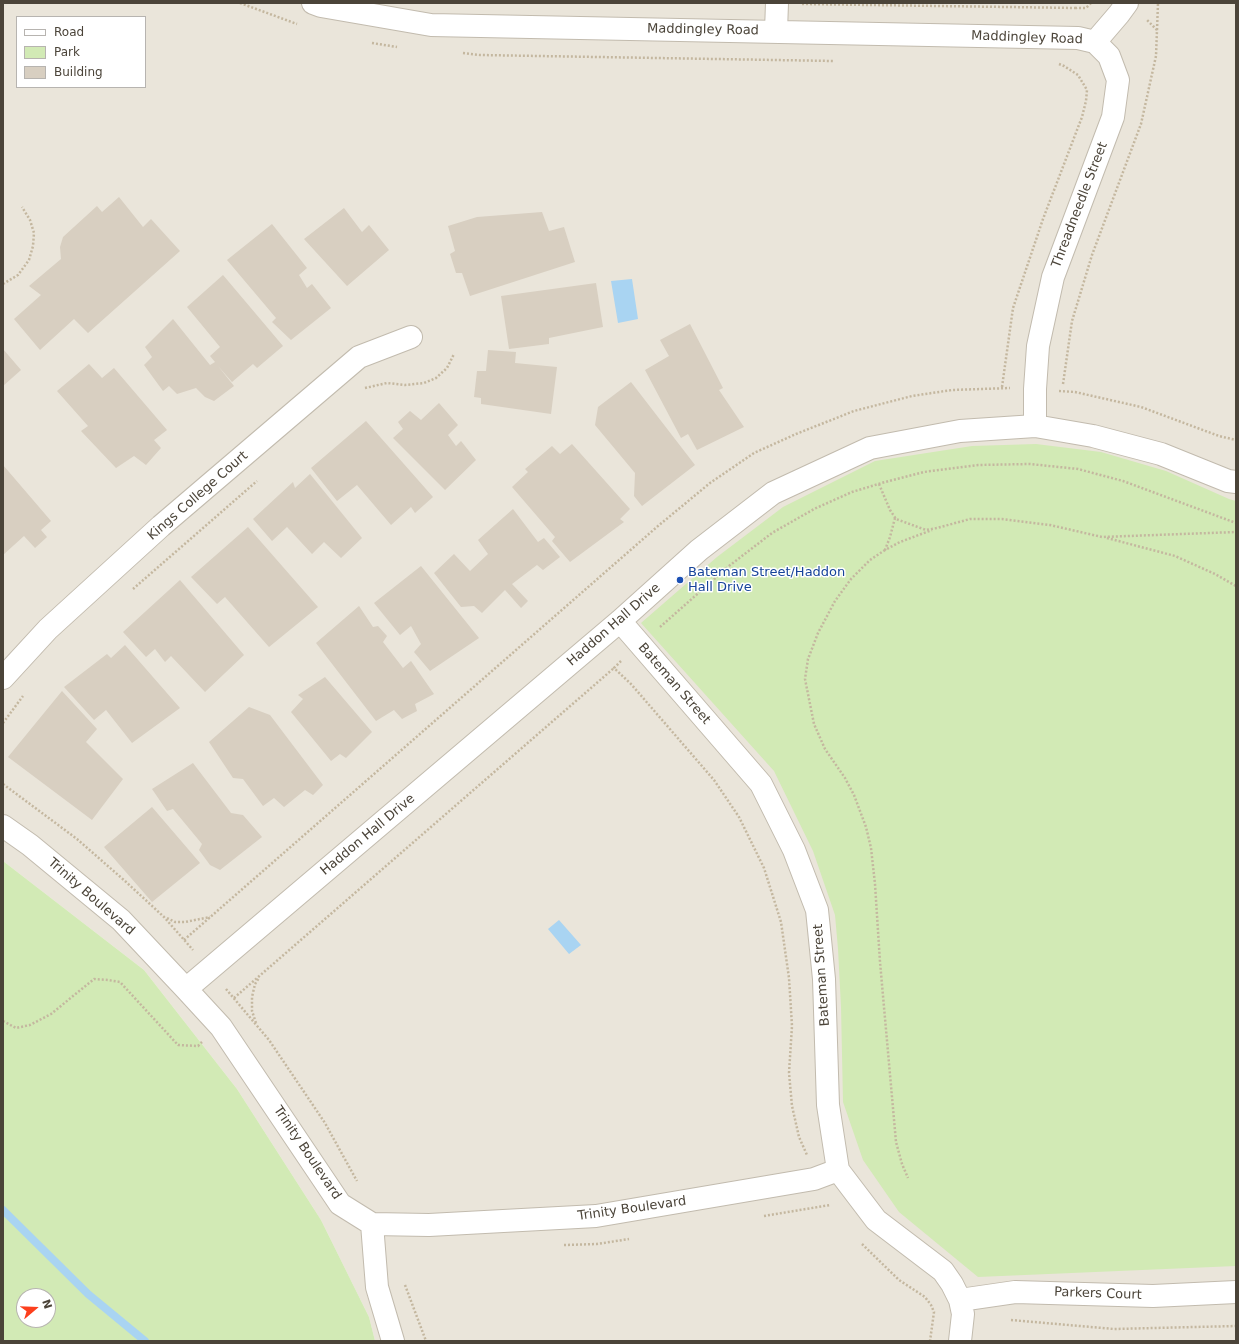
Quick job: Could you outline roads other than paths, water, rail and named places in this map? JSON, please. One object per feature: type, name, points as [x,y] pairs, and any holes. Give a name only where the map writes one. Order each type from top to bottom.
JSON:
[{"type":"street","name":"Maddingley Road","points":[[313,3],[321,6],[431,25],[1078,38],[1095,42]]},
{"type":"street","points":[[776,31],[777,3]]},
{"type":"street","points":[[1095,42],[1127,3]]},
{"type":"street","name":"Threadneedle Street","points":[[1035,426],[1035,389],[1038,346],[1053,277],[1113,117],[1118,80],[1109,56],[1095,42]]},
{"type":"street","name":"Kings College Court","points":[[3,678],[48,629],[156,531],[359,357],[411,337]]},
{"type":"street","name":"Haddon Hall Drive","points":[[186,989],[620,621],[699,550],[773,493],[870,448],[960,431],[1035,426],[1092,436],[1161,454],[1234,481]]},
{"type":"street","name":"Bateman Street","points":[[620,621],[761,784],[794,850],[817,910],[824,979],[828,1105],[838,1170],[876,1220],[943,1271],[960,1300],[963,1314],[960,1341]]},
{"type":"street","name":"Trinity Boulevard","points":[[3,826],[30,845],[121,920],[186,989],[221,1027],[340,1204],[372,1224],[429,1226],[596,1216],[816,1178],[838,1170]]},
{"type":"street","points":[[372,1224],[377,1287],[393,1341]]},
{"type":"street","name":"Parkers Court","points":[[960,1300],[1015,1292],[1153,1296],[1236,1292]]},
{"type":"water","points":[[632,279],[638,319],[618,323],[611,281]]},
{"type":"water","points":[[559,920],[581,945],[569,954],[548,929]]},
{"type":"waterway","points":[[3,1210],[88,1294],[145,1341]]},
{"type":"place","name":"Bateman Street/Haddon Hall Drive","points":[[680,580]]}]
